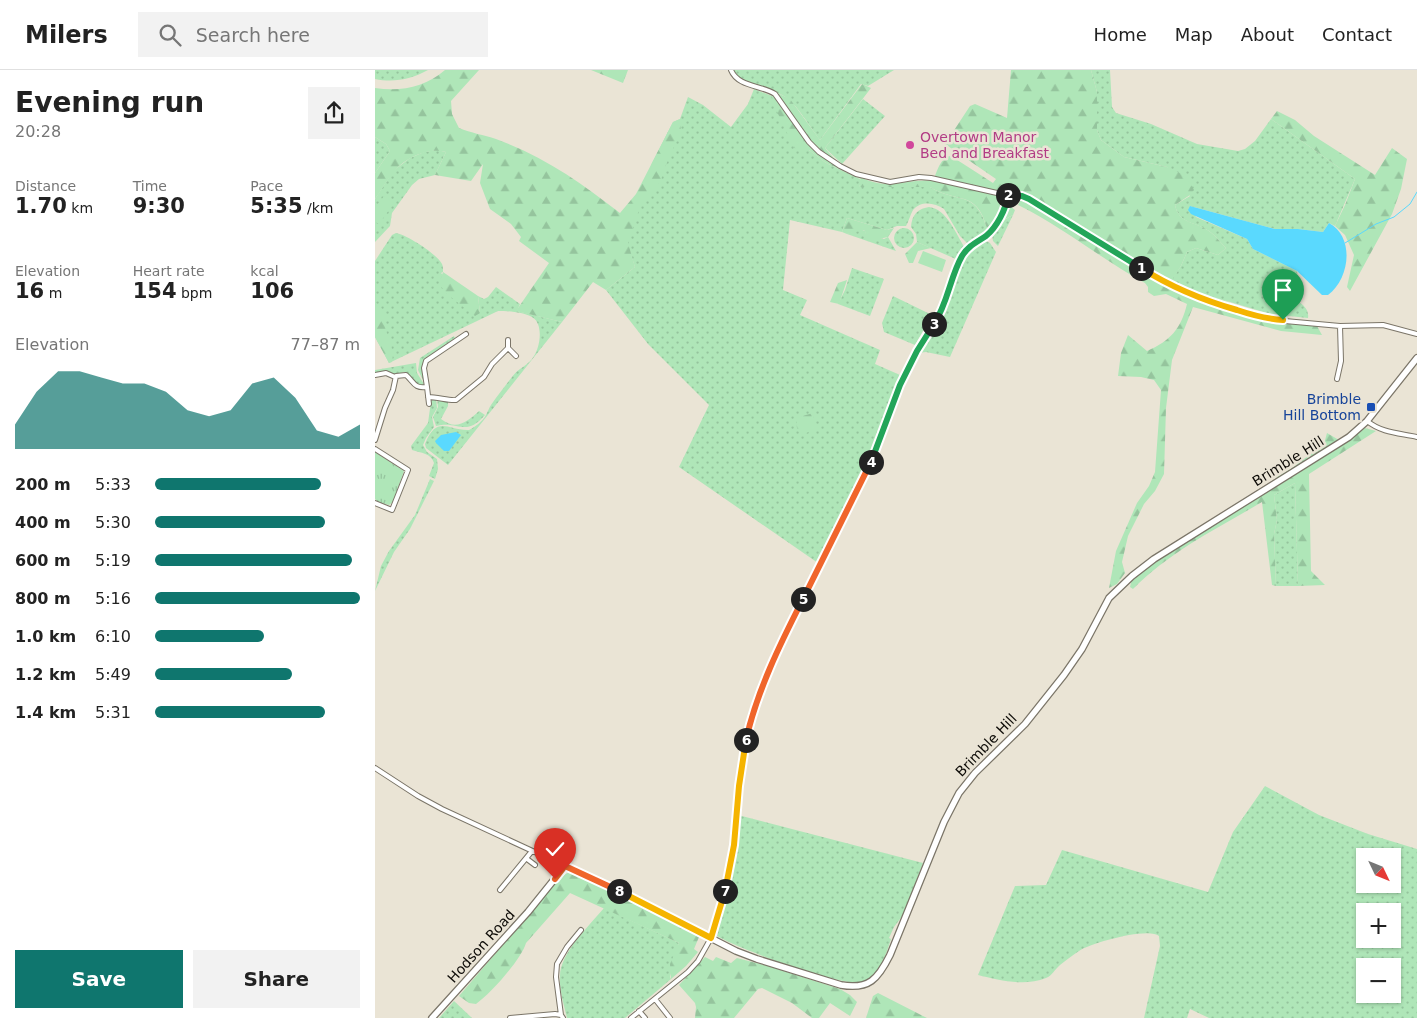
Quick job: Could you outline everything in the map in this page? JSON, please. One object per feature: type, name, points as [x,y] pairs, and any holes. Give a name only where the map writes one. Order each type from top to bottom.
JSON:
[{"type":"main road","name":"Brimble Hill","points":[[565,866],[757,959],[841,986],[857,987],[873,981],[890,955],[918,890],[943,822],[959,793],[975,773],[1025,724],[1065,675],[1115,591],[1153,559],[1327,452],[1349,436],[1367,421],[1417,358]]},
{"type":"main road","name":"Hodson Road","points":[[432,1018],[528,912],[565,866]]},
{"type":"street","points":[[731,70],[733,76],[740,81],[775,94],[814,148],[849,170],[870,178],[890,182],[919,177],[931,178],[1008,195],[1022,196],[1153,276],[1194,296],[1216,304],[1269,319],[1340,326],[1383,325],[1417,334]]},
{"type":"street","points":[[631,1018],[688,972],[698,960],[711,938],[718,918],[731,864],[744,748],[751,717],[758,699],[786,633],[871,462],[900,385],[922,342],[942,312],[963,255],[969,247],[986,236],[995,226],[1006,205],[1008,195]]},
{"type":"street","points":[[1337,379],[1341,361],[1340,326]]},
{"type":"street","points":[[429,404],[424,368],[426,361],[467,334]]},
{"type":"street","points":[[508,340],[509,348],[516,356]]},
{"type":"street","points":[[428,397],[456,400],[484,377],[492,364],[509,348]]},
{"type":"street","points":[[375,374],[386,373],[395,378]]},
{"type":"street","points":[[395,378],[403,374],[415,386],[427,388]]},
{"type":"street","points":[[375,440],[394,387],[395,378]]},
{"type":"street","points":[[375,421],[381,423]]},
{"type":"street","points":[[1367,421],[1383,430],[1417,437]]},
{"type":"street","points":[[375,449],[408,470],[392,510],[375,503]]},
{"type":"street","points":[[375,768],[431,804],[565,866]]},
{"type":"street","points":[[500,890],[532,851]]},
{"type":"street","points":[[527,859],[535,865]]},
{"type":"street","points":[[510,1018],[555,1014],[562,1016],[556,978],[557,964],[567,947],[581,930]]},
{"type":"street","points":[[655,999],[670,1018]]},
{"type":"street","points":[[639,1011],[645,1018]]},
{"type":"green space","points":[[375,70],[428,70],[409,78],[389,81],[375,79]]},
{"type":"green space","points":[[445,70],[479,70],[451,101],[452,114],[459,128],[514,146],[546,162],[591,191],[620,213],[636,194],[673,122],[680,119],[681,132],[660,182],[640,207],[628,243],[635,267],[606,290],[593,282],[562,322],[516,311],[549,263],[519,241],[521,237],[511,224],[490,209],[480,183],[483,164],[471,181],[435,175],[446,152],[424,152],[403,163],[388,179],[375,199],[375,173],[390,151],[386,144],[375,137],[375,88],[403,89],[412,87],[429,81]]},
{"type":"green space","points":[[591,70],[628,70],[623,83]]},
{"type":"green space","points":[[732,70],[894,70],[868,86],[861,84],[820,140],[792,102],[782,95],[743,80]]},
{"type":"green space","points":[[1011,70],[1091,70],[1097,92],[1097,130],[1101,140],[1124,157],[1167,167],[1180,173],[1188,180],[1194,190],[1175,205],[1177,211],[1184,219],[1211,233],[1226,248],[1218,255],[1196,248],[1187,252],[1172,280],[1190,290],[1224,300],[1264,319],[1317,326],[1322,335],[1281,331],[1193,307],[1172,360],[1166,408],[1164,474],[1155,491],[1144,504],[1128,536],[1122,562],[1125,573],[1117,584],[1109,588],[1116,551],[1137,503],[1149,486],[1155,472],[1161,390],[1154,380],[1141,377],[1118,376],[1121,353],[1128,335],[1147,351],[1162,343],[1178,327],[1187,304],[1166,294],[1154,296],[1148,292],[1148,287],[1145,283],[1051,223],[1018,205],[1021,199],[1031,203],[1033,200],[1018,190],[999,191],[1004,201],[1015,210],[1013,215],[988,228],[977,207],[971,202],[939,192],[930,187],[859,187],[861,179],[826,163],[809,150],[794,148],[773,103],[771,90],[790,99],[820,140],[862,84],[871,88],[825,148],[838,162],[862,178],[881,184],[933,181],[944,159],[951,156],[993,183],[996,179],[945,144],[970,106],[975,104],[1007,118]]},
{"type":"green space","points":[[1091,70],[1110,70],[1112,107],[1116,113],[1151,124],[1197,144],[1238,151],[1245,149],[1255,141],[1271,119],[1355,179],[1335,226],[1329,223],[1323,232],[1275,229],[1190,206],[1196,217],[1247,239],[1253,249],[1297,271],[1298,279],[1292,284],[1288,293],[1304,306],[1307,310],[1308,318],[1270,314],[1190,290],[1171,280],[1181,266],[1187,252],[1196,248],[1218,255],[1226,248],[1209,231],[1180,216],[1175,205],[1190,196],[1167,167],[1124,157],[1101,140],[1097,130],[1097,92]]},
{"type":"green space","points":[[754,89],[772,96],[809,150],[826,163],[862,180],[859,187],[930,187],[939,192],[970,202],[977,207],[986,226],[993,226],[985,234],[968,244],[960,236],[944,209],[928,204],[920,205],[913,210],[906,226],[897,226],[887,230],[847,218],[842,232],[790,220],[783,290],[807,300],[800,315],[880,350],[875,364],[900,375],[872,450],[818,563],[679,467],[709,405],[648,344],[606,290],[635,267],[627,243],[652,163],[673,122],[680,119],[688,97],[703,105],[731,127],[748,104]]},
{"type":"green space","points":[[863,99],[885,116],[842,164],[825,148]]},
{"type":"green space","points":[[1277,111],[1295,120],[1314,136],[1375,175],[1392,148],[1407,159],[1401,189],[1392,214],[1350,291],[1347,287],[1354,255],[1345,235],[1335,226],[1355,179],[1271,119]]},
{"type":"green space","points":[[375,137],[386,144],[390,151],[375,173]]},
{"type":"green space","points":[[437,150],[446,152],[435,175],[419,179],[412,185],[392,213],[390,226],[375,242],[375,199],[393,171],[410,158],[424,152]]},
{"type":"green space","points":[[384,196],[394,203],[379,224],[375,222],[375,208]]},
{"type":"green space","points":[[929,207],[941,212],[946,217],[965,248],[958,260],[917,242],[916,234],[911,227],[913,219],[918,211]]},
{"type":"green space","points":[[1013,215],[998,246],[993,241],[993,232],[1001,222]]},
{"type":"green space","points":[[847,218],[887,230],[894,228],[888,237],[870,241],[866,239],[865,231],[863,230],[847,234],[842,232]]},
{"type":"green space","points":[[904,228],[911,231],[914,238],[911,245],[904,248],[897,245],[894,238],[897,231]]},
{"type":"green space","points":[[860,229],[865,231],[866,234],[884,239],[888,237],[896,251],[847,234]]},
{"type":"green space","points":[[396,233],[414,241],[434,255],[442,265],[443,272],[441,273],[480,313],[478,296],[484,299],[488,297],[496,287],[520,304],[517,311],[562,322],[448,465],[426,448],[425,444],[429,435],[434,429],[439,427],[469,430],[481,422],[514,374],[534,356],[540,336],[538,325],[536,320],[528,315],[498,311],[389,363],[375,337],[375,261],[392,235]]},
{"type":"green space","points":[[986,241],[990,243],[996,252],[950,357],[926,352],[918,353],[944,311],[962,260],[968,251]]},
{"type":"green space","points":[[917,242],[931,248],[918,251],[913,263],[909,263],[905,254]]},
{"type":"green space","points":[[923,251],[946,260],[942,272],[918,263]]},
{"type":"green space","points":[[852,268],[884,279],[870,316],[838,304]]},
{"type":"green space","points":[[443,272],[478,296],[480,313],[475,316],[447,294],[439,284]]},
{"type":"green space","points":[[847,280],[839,304],[830,302],[838,283]]},
{"type":"green space","points":[[893,296],[932,315],[915,345],[884,332],[882,323]]},
{"type":"green space","points":[[375,302],[386,313],[386,332],[393,355],[392,362],[389,363],[375,337]]},
{"type":"green space","points":[[454,336],[455,338],[425,360],[422,367],[424,382],[418,370],[420,358]]},
{"type":"green space","points":[[416,363],[417,373],[424,384],[423,386],[415,383],[404,372],[395,375],[386,371],[375,373],[375,370]]},
{"type":"green space","points":[[436,398],[437,408],[432,417],[434,427],[423,445],[427,452],[437,459],[438,469],[435,479],[429,476],[434,463],[431,457],[412,450],[411,446],[428,423],[431,401]]},
{"type":"green space","points":[[437,398],[448,401],[448,406],[441,419],[446,423],[461,424],[479,411],[485,415],[472,426],[436,426],[433,417],[438,407]]},
{"type":"green space","points":[[813,413],[816,429],[801,435],[797,426],[799,417]]},
{"type":"green space","points":[[1365,428],[1376,431],[1309,474],[1311,571],[1325,585],[1298,586],[1295,483],[1274,495],[1277,520],[1274,534],[1276,586],[1272,585],[1262,502],[1194,541],[1162,563],[1133,589],[1130,587],[1132,579],[1169,553],[1266,492],[1277,477],[1324,444],[1327,433],[1344,443]]},
{"type":"green space","points":[[375,452],[404,471],[393,502],[389,505],[378,502],[375,499]]},
{"type":"green space","points":[[430,479],[434,481],[410,529],[394,552],[375,591],[381,566],[389,551],[415,515]]},
{"type":"green space","points":[[1295,483],[1298,586],[1276,586],[1274,534],[1277,520],[1274,495]]},
{"type":"green space","points":[[1265,786],[1319,815],[1368,834],[1417,849],[1417,1018],[1209,1018],[1190,1009],[1187,1018],[1144,1018],[1160,946],[1159,936],[1144,933],[1107,940],[1085,948],[1062,963],[1048,977],[1038,981],[1012,982],[978,975],[1015,886],[1046,885],[1062,850],[1208,892],[1233,832]]},
{"type":"green space","points":[[738,815],[923,863],[903,915],[889,938],[891,939],[884,958],[873,975],[862,982],[834,979],[790,966],[717,936],[735,859]]},
{"type":"green space","points":[[569,872],[614,891],[699,937],[694,949],[698,952],[671,979],[670,964],[679,943],[570,893],[526,943],[518,958],[497,985],[482,999],[476,1004],[469,1003],[459,996],[561,877]]},
{"type":"green space","points":[[604,908],[679,943],[671,979],[625,1018],[567,1018],[560,986],[561,967],[570,949]]},
{"type":"green space","points":[[705,957],[713,961],[716,957],[731,963],[737,958],[768,966],[840,989],[857,1002],[850,1016],[830,1003],[819,1018],[812,1018],[792,1003],[762,988],[758,989],[734,1018],[695,1018],[695,1003],[679,985]]},
{"type":"green space","points":[[878,993],[927,1018],[866,1018],[873,996]]},
{"type":"green space","points":[[454,1001],[472,1018],[439,1018]]},
{"type":"water","points":[[1190,206],[1275,229],[1323,232],[1329,223],[1337,229],[1343,238],[1346,248],[1345,269],[1341,279],[1328,295],[1322,295],[1297,271],[1253,249],[1247,239],[1191,214],[1188,210]]},
{"type":"water","points":[[456,432],[461,435],[449,451],[444,451],[435,441],[441,435]]},
{"type":"waterway","points":[[1345,243],[1376,224],[1394,217],[1410,204],[1417,192]]},
{"type":"place","name":"Overtown Manor Bed and Breakfast","points":[[910,145]]},
{"type":"place","name":"Brimble Hill Bottom","points":[[1371,407]]},
{"type":"route","points":[[555,879],[565,866],[711,938],[718,918],[731,864],[744,748],[751,717],[758,699],[786,633],[871,462],[900,385],[922,342],[942,312],[960,261],[969,247],[986,236],[995,226],[1006,205],[1008,195],[1022,196],[1029,199],[1079,228],[1165,283],[1205,301],[1269,319],[1283,320]]}]
